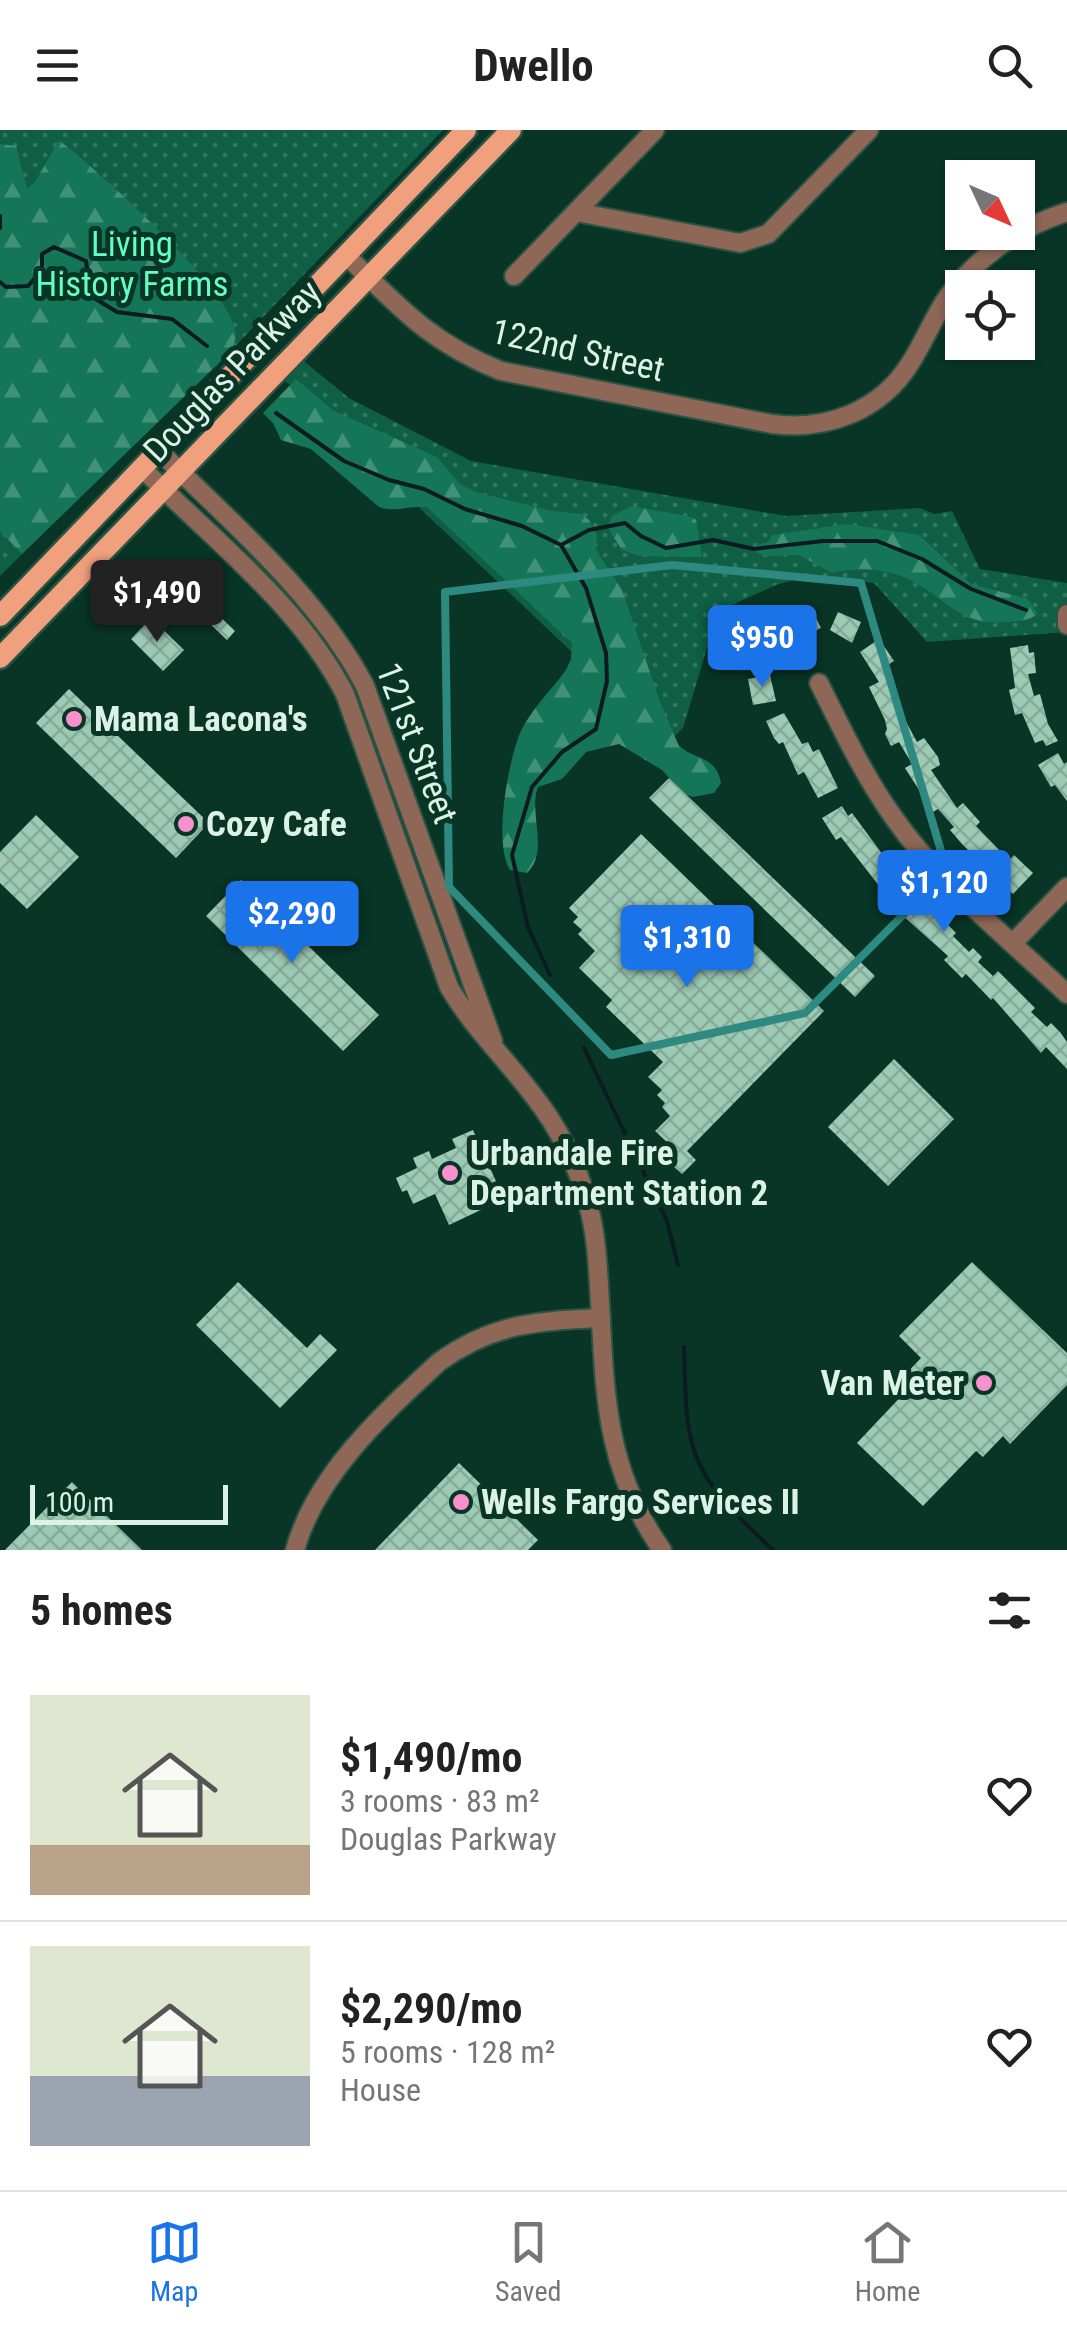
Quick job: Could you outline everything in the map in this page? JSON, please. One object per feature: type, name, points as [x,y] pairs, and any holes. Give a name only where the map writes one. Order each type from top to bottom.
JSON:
[{"type":"main road","name":"Douglas Parkway","points":[[0,616],[466,130]]},
{"type":"main road","name":"Douglas Parkway","points":[[0,658],[512,130]]},
{"type":"street","points":[[514,276],[655,130]]},
{"type":"street","points":[[576,212],[740,243],[768,234],[869,130]]},
{"type":"street","name":"122nd Street","points":[[346,255],[418,326],[470,359],[501,371],[772,424],[810,426],[867,407],[883,395],[911,364],[933,320],[967,275],[1007,241],[1067,212]]},
{"type":"street","name":"121st Street","points":[[158,450],[306,600],[348,653],[364,686],[478,1005],[502,1060]]},
{"type":"street","name":"121st Street","points":[[142,468],[293,617],[330,664],[450,987],[467,1018],[550,1118],[580,1177],[595,1236],[608,1417],[618,1464],[633,1502],[662,1550]]},
{"type":"street","points":[[1067,614],[1067,625]]},
{"type":"street","points":[[819,683],[867,776],[896,820],[952,884],[1067,994]]},
{"type":"street","points":[[1013,943],[1067,887]]},
{"type":"street","points":[[295,1550],[316,1496],[344,1459],[426,1374],[459,1348],[501,1328],[523,1323],[601,1318]]},
{"type":"highlighted area","points":[[672,565],[861,583],[947,871],[805,1013],[611,1055],[449,887],[445,592]]},
{"type":"green space","name":"Living History Farms","points":[[0,130],[443,130],[219,363],[0,576]]},
{"type":"green space","points":[[59,140],[186,259],[227,311],[236,335],[232,348],[219,363],[22,554],[0,531],[0,144],[16,146],[27,189]]},
{"type":"green space","points":[[295,354],[349,398],[471,461],[786,516],[920,508],[934,514],[952,511],[980,569],[1067,583],[1067,632],[927,642],[874,583],[807,576],[718,611],[683,728],[668,743],[276,372]]},
{"type":"green space","points":[[296,379],[334,411],[437,457],[460,484],[476,492],[552,511],[581,514],[589,520],[597,535],[596,550],[622,590],[679,746],[715,768],[721,783],[714,793],[693,797],[684,794],[662,770],[619,744],[586,752],[562,779],[538,787],[534,864],[527,873],[510,870],[505,858],[503,823],[515,746],[529,716],[566,670],[572,643],[427,507],[379,507],[311,449],[281,440],[263,413]]},
{"type":"green space","points":[[631,506],[692,517],[696,520],[702,557],[639,556],[622,550],[609,530],[609,522],[612,516]]},
{"type":"green space","points":[[847,524],[919,535],[971,584],[1028,599],[1038,614],[1016,621],[979,621],[897,575],[864,569],[832,573],[799,555],[766,556],[755,552],[772,535]]},
{"type":"building","points":[[164,563],[235,631],[227,640],[156,572]]},
{"type":"building","points":[[811,608],[821,628],[795,640],[788,628],[794,625],[791,619]]},
{"type":"building","points":[[838,612],[861,622],[852,643],[830,630]]},
{"type":"building","points":[[151,618],[184,650],[163,671],[131,639]]},
{"type":"building","points":[[765,632],[786,646],[771,669],[751,655]]},
{"type":"building","points":[[879,639],[894,661],[884,667],[897,693],[892,696],[917,742],[924,738],[938,757],[940,765],[931,770],[957,808],[963,803],[980,822],[976,826],[1009,860],[1014,855],[1033,873],[1013,894],[1003,884],[1007,879],[990,864],[986,868],[950,830],[954,827],[938,809],[933,812],[905,768],[912,764],[899,742],[891,746],[885,734],[885,720],[869,687],[879,682],[860,652]]},
{"type":"building","points":[[1028,645],[1029,653],[1034,652],[1036,673],[1028,674],[1034,696],[1040,694],[1048,724],[1058,741],[1046,746],[1043,740],[1035,743],[1022,713],[1015,715],[1009,690],[1015,688],[1010,648]]},
{"type":"building","points":[[770,675],[776,701],[753,705],[748,679]]},
{"type":"building","points":[[69,689],[209,823],[176,858],[36,723]]},
{"type":"building","points":[[784,713],[802,744],[808,742],[813,752],[819,749],[838,788],[818,798],[804,772],[798,775],[783,742],[779,744],[774,738],[766,721]]},
{"type":"building","points":[[1058,753],[1064,764],[1067,762],[1067,801],[1055,785],[1051,787],[1038,765]]},
{"type":"building","points":[[669,778],[875,976],[855,997],[649,798]]},
{"type":"building","points":[[842,806],[848,816],[852,813],[892,867],[956,933],[953,936],[969,952],[973,948],[982,957],[978,962],[993,976],[998,971],[1035,1008],[1031,1012],[1047,1027],[1051,1023],[1060,1032],[1067,1042],[1067,1069],[1046,1047],[1041,1053],[993,998],[966,974],[962,978],[944,960],[948,956],[901,914],[841,837],[836,840],[822,818]]},
{"type":"building","points":[[36,815],[79,857],[27,909],[0,883],[0,852]]},
{"type":"building","points":[[641,834],[824,1011],[687,1151],[696,1160],[682,1174],[673,1166],[678,1160],[665,1148],[669,1144],[655,1131],[670,1116],[657,1095],[662,1090],[648,1077],[663,1062],[606,1007],[612,1000],[579,968],[595,951],[578,934],[582,930],[573,922],[578,917],[569,908]]},
{"type":"building","points":[[241,880],[379,1015],[343,1051],[206,916]]},
{"type":"building","points":[[894,1059],[954,1119],[888,1186],[828,1127]]},
{"type":"building","name":"Urbandale Fire Department Station 2","points":[[473,1130],[483,1153],[494,1148],[501,1162],[490,1168],[504,1199],[449,1225],[435,1194],[413,1204],[396,1178],[417,1168],[413,1158],[429,1151],[432,1159],[456,1148],[452,1139]]},
{"type":"building","name":"Van Meter","points":[[972,1262],[1067,1353],[1067,1385],[1010,1444],[1003,1436],[983,1457],[976,1451],[923,1506],[857,1443],[908,1389],[899,1381],[921,1358],[899,1336]]},
{"type":"building","points":[[238,1282],[307,1348],[320,1334],[337,1350],[280,1408],[196,1325]]},
{"type":"building","name":"Wells Fargo Services II","points":[[459,1463],[538,1540],[528,1550],[375,1550]]},
{"type":"building","points":[[72,1482],[142,1550],[5,1550]]},
{"type":"waterway","points":[[0,216],[0,228]]},
{"type":"waterway","points":[[0,282],[6,287],[28,286],[42,270],[42,254],[54,247],[86,261],[91,296],[117,312],[172,319],[207,346]]},
{"type":"waterway","points":[[276,413],[344,461],[389,480],[424,489],[465,509],[522,526],[561,545],[586,588],[606,653],[607,681],[596,729],[562,752],[532,787],[512,855],[528,927],[550,975]]},
{"type":"waterway","points":[[561,545],[589,530],[625,523],[666,548],[713,540],[754,549],[823,541],[877,541],[922,559],[971,589],[1026,610]]},
{"type":"waterway","points":[[584,1048],[667,1221],[678,1265]]},
{"type":"waterway","points":[[684,1347],[688,1423],[700,1465],[723,1500],[773,1550]]},
{"type":"place","name":"Mama Lacona's","points":[[74,719]]},
{"type":"place","name":"Cozy Cafe","points":[[186,824]]},
{"type":"place","name":"Urbandale Fire Department Station 2","points":[[450,1173]]},
{"type":"place","name":"Van Meter","points":[[984,1383]]},
{"type":"place","name":"Wells Fargo Services II","points":[[461,1502]]}]
